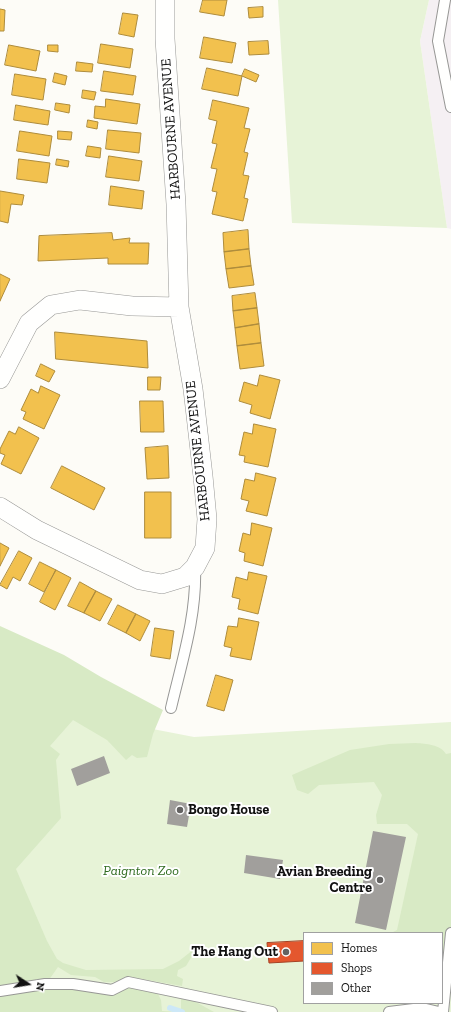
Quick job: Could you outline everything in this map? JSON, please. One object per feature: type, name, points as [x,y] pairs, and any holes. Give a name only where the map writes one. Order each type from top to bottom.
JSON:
[{"type":"street","name":"HARBOURNE AVENUE","points":[[0,508],[37,530],[140,580],[162,584],[185,577],[195,567],[205,548],[207,519],[204,476],[193,389],[179,307],[176,196],[165,39],[165,0]]},
{"type":"street","points":[[0,379],[29,323],[51,305],[80,300],[132,306],[179,307]]},
{"type":"lane","points":[[445,0],[438,41],[451,107]]},
{"type":"lane","points":[[171,708],[191,622],[196,592],[195,567]]},
{"type":"lane","points":[[443,1012],[451,934]]},
{"type":"lane","points":[[0,991],[45,984],[74,984],[112,990],[128,982],[272,1012]]},
{"type":"lane","points":[[389,1012],[422,1008],[439,1012]]},
{"type":"shaded area","points":[[429,0],[451,0],[451,229],[447,228],[420,41]]},
{"type":"green space","points":[[278,0],[429,0],[420,41],[447,228],[292,223]]},
{"type":"green space","points":[[0,626],[64,655],[101,677],[163,710],[153,734],[147,757],[137,758],[132,755],[126,760],[107,740],[73,720],[50,746],[60,754],[56,760],[61,818],[16,869],[47,941],[57,959],[63,963],[86,970],[163,969],[179,961],[198,946],[186,966],[178,970],[177,976],[183,979],[182,986],[131,977],[114,982],[104,982],[95,977],[71,975],[58,967],[46,984],[119,992],[134,986],[156,990],[161,1000],[162,1011],[181,1012],[0,1012]]},
{"type":"green space","name":"Paignton Zoo","points":[[70,713],[194,737],[451,722],[451,1012],[0,1012],[0,800]]},
{"type":"green space","points":[[416,743],[432,745],[437,746],[446,754],[451,753],[451,994],[443,996],[443,932],[393,932],[397,930],[418,834],[407,824],[377,824],[376,815],[382,795],[374,782],[319,785],[308,794],[297,790],[292,775],[350,750],[389,744]]},
{"type":"green space","points":[[187,997],[214,1012],[181,1012],[181,999]]},
{"type":"building: Homes","points":[[203,0],[227,0],[224,16],[200,12]]},
{"type":"building: Homes","points":[[263,7],[263,17],[249,18],[248,8]]},
{"type":"building: Homes","points":[[0,9],[5,10],[4,31],[0,31]]},
{"type":"building: Homes","points":[[123,13],[138,15],[134,37],[119,34]]},
{"type":"building: Homes","points":[[204,37],[236,43],[232,63],[200,58]]},
{"type":"building: Homes","points":[[268,41],[269,54],[249,55],[248,42]]},
{"type":"building: Homes","points":[[101,44],[133,49],[130,68],[98,63]]},
{"type":"building: Homes","points":[[9,45],[40,51],[36,71],[5,65]]},
{"type":"building: Homes","points":[[48,45],[58,45],[58,52],[48,51]]},
{"type":"building: Homes","points":[[77,62],[93,64],[92,72],[76,71]]},
{"type":"building: Homes","points":[[207,68],[242,76],[238,96],[202,89]]},
{"type":"building: Homes","points":[[245,69],[259,75],[256,82],[242,76]]},
{"type":"building: Homes","points":[[104,71],[136,76],[133,95],[101,91]]},
{"type":"building: Homes","points":[[55,73],[67,76],[65,85],[53,82]]},
{"type":"building: Homes","points":[[15,74],[46,79],[43,100],[12,95]]},
{"type":"building: Homes","points":[[83,90],[96,92],[94,100],[82,98]]},
{"type":"building: Homes","points":[[106,99],[140,104],[137,124],[94,118],[95,106],[105,107]]},
{"type":"building: Homes","points":[[213,100],[249,108],[244,128],[250,129],[244,152],[248,153],[243,175],[249,176],[244,198],[248,199],[243,221],[212,214],[217,192],[212,191],[217,169],[211,168],[217,144],[212,143],[217,121],[209,119]]},
{"type":"building: Homes","points":[[56,103],[70,105],[69,113],[55,110]]},
{"type":"building: Homes","points":[[16,105],[50,111],[48,125],[14,120]]},
{"type":"building: Homes","points":[[88,120],[98,122],[97,129],[87,127]]},
{"type":"building: Homes","points":[[108,130],[141,133],[139,153],[106,149]]},
{"type":"building: Homes","points":[[20,131],[52,136],[49,156],[17,151]]},
{"type":"building: Homes","points":[[58,131],[72,132],[71,140],[58,139]]},
{"type":"building: Homes","points":[[88,146],[101,148],[100,158],[86,156]]},
{"type":"building: Homes","points":[[109,156],[142,161],[139,181],[106,177]]},
{"type":"building: Homes","points":[[19,159],[50,163],[47,183],[17,179]]},
{"type":"building: Homes","points":[[57,159],[69,161],[68,167],[56,165]]},
{"type":"building: Homes","points":[[111,186],[144,191],[142,209],[109,205]]},
{"type":"building: Homes","points":[[0,191],[24,195],[22,205],[11,204],[8,223],[0,221]]},
{"type":"building: Homes","points":[[248,230],[249,249],[224,252],[223,233]]},
{"type":"building: Homes","points":[[112,233],[113,240],[130,238],[129,243],[149,243],[148,264],[108,264],[108,258],[38,261],[39,236]]},
{"type":"building: Homes","points":[[249,249],[251,266],[226,269],[224,252]]},
{"type":"building: Homes","points":[[251,266],[254,285],[229,288],[226,269]]},
{"type":"building: Homes","points":[[0,274],[10,279],[0,301]]},
{"type":"building: Homes","points":[[255,293],[257,308],[233,311],[232,296]]},
{"type":"building: Homes","points":[[257,308],[259,324],[235,328],[233,311]]},
{"type":"building: Homes","points":[[259,324],[261,343],[237,346],[235,328]]},
{"type":"building: Homes","points":[[55,332],[147,341],[148,368],[56,359]]},
{"type":"building: Homes","points":[[261,343],[264,366],[240,369],[237,346]]},
{"type":"building: Homes","points":[[41,364],[55,371],[49,382],[36,376]]},
{"type":"building: Homes","points":[[260,375],[280,380],[270,419],[250,413],[252,405],[239,401],[244,382],[257,386]]},
{"type":"building: Homes","points":[[148,377],[161,377],[160,390],[148,390]]},
{"type":"building: Homes","points":[[41,386],[60,395],[44,429],[23,419],[26,412],[21,410],[31,389],[38,393]]},
{"type":"building: Homes","points":[[140,401],[163,401],[164,432],[141,432]]},
{"type":"building: Homes","points":[[254,424],[276,429],[268,467],[244,462],[245,456],[239,455],[244,432],[252,434]]},
{"type":"building: Homes","points":[[19,427],[39,438],[21,474],[1,464],[5,455],[0,453],[0,449],[9,431],[15,434]]},
{"type":"building: Homes","points":[[168,446],[169,478],[147,479],[145,448]]},
{"type":"building: Homes","points":[[62,466],[105,488],[94,510],[51,488]]},
{"type":"building: Homes","points":[[256,473],[276,478],[267,516],[246,511],[249,501],[241,499],[245,479],[254,481]]},
{"type":"building: Homes","points":[[145,492],[171,492],[171,538],[145,538]]},
{"type":"building: Homes","points":[[252,523],[272,528],[263,566],[244,561],[245,553],[239,551],[243,533],[250,535]]},
{"type":"building: Homes","points":[[0,543],[9,548],[0,566]]},
{"type":"building: Homes","points":[[19,551],[32,558],[20,581],[13,577],[7,589],[0,585]]},
{"type":"building: Homes","points":[[40,562],[56,570],[44,592],[29,584]]},
{"type":"building: Homes","points":[[56,570],[71,578],[55,610],[40,602]]},
{"type":"building: Homes","points":[[249,572],[267,576],[258,614],[238,609],[240,599],[232,597],[236,577],[247,580]]},
{"type":"building: Homes","points":[[80,582],[96,591],[84,613],[68,606]]},
{"type":"building: Homes","points":[[96,591],[112,599],[100,621],[84,613]]},
{"type":"building: Homes","points":[[118,605],[136,614],[126,633],[108,624]]},
{"type":"building: Homes","points":[[136,614],[150,621],[140,641],[126,633]]},
{"type":"building: Homes","points":[[239,618],[259,622],[251,660],[230,656],[232,648],[224,646],[228,626],[237,627]]},
{"type":"building: Homes","points":[[155,628],[174,631],[170,659],[151,656]]},
{"type":"building: Homes","points":[[216,675],[233,680],[224,711],[207,706]]},
{"type":"building: Shops","name":"The Hang Out","points":[[303,941],[303,961],[269,963],[267,943]]},
{"type":"building: Other","points":[[104,756],[110,773],[77,786],[71,769]]},
{"type":"building: Other","name":"Bongo House","points":[[170,800],[191,804],[187,827],[167,824]]},
{"type":"building: Other","name":"Avian Breeding Centre","points":[[373,831],[406,837],[386,930],[355,923]]},
{"type":"building: Other","points":[[246,855],[283,860],[280,879],[244,873]]},
{"type":"waterway","points":[[170,1008],[182,1012]]},
{"type":"place","name":"Bongo House","points":[[180,810]]},
{"type":"place","name":"Avian Breeding Centre","points":[[380,880]]},
{"type":"place","name":"The Hang Out","points":[[286,952]]}]
